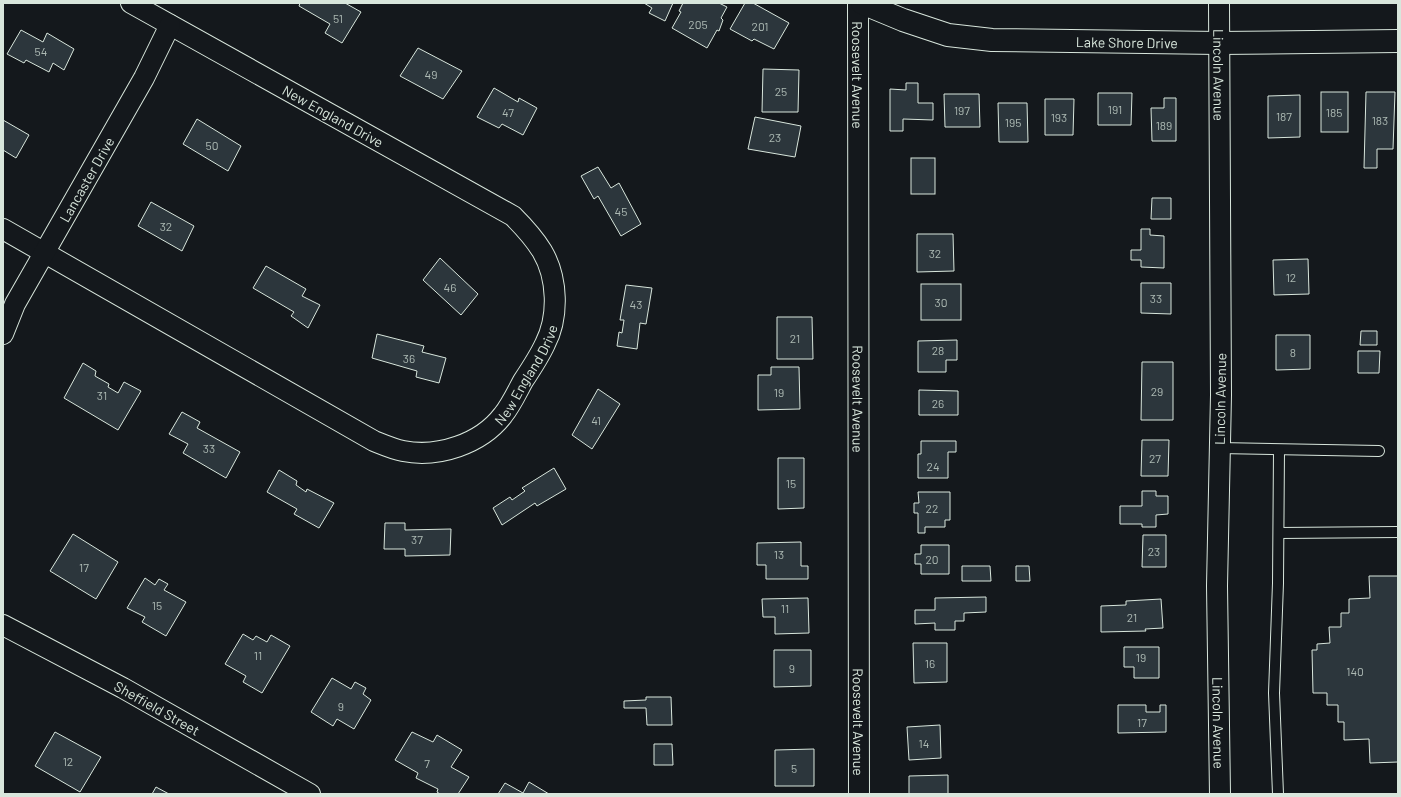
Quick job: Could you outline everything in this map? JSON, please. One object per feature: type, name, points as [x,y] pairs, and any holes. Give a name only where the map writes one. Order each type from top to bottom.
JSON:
[{"type":"street","name":"New England Drive","points":[[3,229],[374,440],[403,451],[422,453],[437,452],[467,442],[492,426],[503,414],[545,344],[552,327],[554,312],[552,281],[542,252],[529,232],[513,216],[131,3]]},
{"type":"street","name":"Roosevelt Avenue","points":[[858,3],[858,794]]},
{"type":"street","name":"Lake Shore Drive","points":[[862,3],[903,20],[948,35],[992,40],[1219,43],[1398,41]]},
{"type":"street","name":"Lincoln Avenue","points":[[1218,3],[1221,388],[1217,586],[1220,794]]},
{"type":"street","name":"Lancaster Drive","points":[[3,334],[15,304],[144,78],[170,25]]},
{"type":"street","name":"Sheffield Street","points":[[3,625],[123,688],[310,794]]},
{"type":"lane","points":[[1219,448],[1379,451]]},
{"type":"lane","points":[[1278,794],[1274,693],[1279,450]]},
{"type":"lane","points":[[1278,533],[1398,532]]},
{"type":"building","points":[[300,3],[345,3],[361,12],[342,43],[325,33],[330,24],[299,6]]},
{"type":"building","points":[[644,3],[673,3],[665,21],[649,13],[652,8]]},
{"type":"building","points":[[683,3],[719,3],[727,7],[721,18],[723,20],[719,31],[717,30],[707,48],[672,28],[681,12],[679,11]]},
{"type":"building","points":[[745,3],[753,3],[789,23],[774,49],[754,39],[752,41],[730,29]]},
{"type":"building","points":[[21,30],[43,42],[47,33],[74,49],[64,70],[53,63],[49,72],[26,60],[24,63],[7,54]]},
{"type":"building","points":[[418,48],[462,71],[443,99],[400,76]]},
{"type":"building","points":[[763,69],[799,70],[798,112],[762,112]]},
{"type":"building","points":[[906,83],[918,83],[918,103],[933,103],[933,120],[903,119],[903,131],[890,131],[890,89],[906,90]]},
{"type":"building","points":[[494,88],[518,102],[519,98],[537,108],[523,135],[502,124],[499,128],[477,117]]},
{"type":"building","points":[[1321,92],[1348,92],[1348,132],[1321,132]]},
{"type":"building","points":[[1366,92],[1395,92],[1393,149],[1377,149],[1377,168],[1364,168]]},
{"type":"building","points":[[1098,93],[1132,93],[1131,125],[1098,125]]},
{"type":"building","points":[[944,94],[979,94],[980,127],[945,127]]},
{"type":"building","points":[[1300,95],[1300,137],[1268,138],[1268,96]]},
{"type":"building","points":[[1164,98],[1176,98],[1176,141],[1152,141],[1151,108],[1164,108]]},
{"type":"building","points":[[1045,99],[1074,99],[1073,135],[1045,135]]},
{"type":"building","points":[[998,103],[1027,103],[1028,142],[999,142]]},
{"type":"building","points":[[755,117],[801,126],[795,157],[748,149]]},
{"type":"building","points":[[197,119],[241,146],[228,171],[183,144]]},
{"type":"building","points":[[3,120],[29,135],[16,158],[3,150]]},
{"type":"building","points":[[911,158],[935,158],[935,194],[911,194]]},
{"type":"building","points":[[598,167],[611,188],[619,183],[641,224],[621,236],[598,196],[594,199],[581,176]]},
{"type":"building","points":[[1152,198],[1171,198],[1171,219],[1151,219]]},
{"type":"building","points":[[151,202],[194,226],[182,251],[138,226]]},
{"type":"building","points":[[1141,229],[1150,229],[1150,235],[1164,236],[1164,268],[1141,267],[1141,260],[1131,260],[1131,250],[1141,250]]},
{"type":"building","points":[[917,234],[953,234],[954,271],[917,272]]},
{"type":"building","points":[[440,258],[478,294],[461,315],[423,280]]},
{"type":"building","points":[[1308,259],[1309,294],[1274,295],[1273,260]]},
{"type":"building","points":[[266,266],[306,289],[302,296],[320,305],[308,328],[291,316],[294,312],[253,288]]},
{"type":"building","points":[[1141,283],[1171,283],[1171,314],[1141,313]]},
{"type":"building","points":[[921,284],[961,284],[961,320],[921,320]]},
{"type":"building","points":[[626,285],[652,288],[646,324],[640,323],[637,349],[617,346],[619,332],[622,333],[624,320],[620,320]]},
{"type":"building","points":[[777,317],[812,317],[813,359],[777,359]]},
{"type":"building","points":[[1361,331],[1377,331],[1377,345],[1360,345]]},
{"type":"building","points":[[377,334],[424,346],[422,352],[446,358],[439,383],[416,377],[417,371],[372,358]]},
{"type":"building","points":[[1276,335],[1310,335],[1310,369],[1276,370]]},
{"type":"building","points":[[957,340],[957,360],[946,360],[946,372],[918,372],[918,341]]},
{"type":"building","points":[[1358,351],[1380,351],[1379,373],[1358,373]]},
{"type":"building","points":[[1142,362],[1173,362],[1173,420],[1141,420]]},
{"type":"building","points":[[83,363],[96,371],[95,376],[109,384],[108,387],[118,393],[124,382],[141,391],[118,430],[64,398]]},
{"type":"building","points":[[771,367],[799,367],[800,409],[758,410],[758,375],[771,375]]},
{"type":"building","points":[[598,389],[620,404],[592,449],[572,435]]},
{"type":"building","points":[[919,390],[958,391],[958,415],[919,415]]},
{"type":"building","points":[[182,412],[200,422],[197,428],[240,452],[226,478],[183,453],[188,444],[169,434]]},
{"type":"building","points":[[1142,440],[1169,440],[1168,476],[1141,476]]},
{"type":"building","points":[[921,441],[956,441],[956,452],[948,452],[948,478],[918,478],[918,454],[921,454]]},
{"type":"building","points":[[778,458],[804,458],[804,508],[778,509]]},
{"type":"building","points":[[554,468],[566,489],[537,506],[535,503],[502,525],[493,508],[510,497],[512,500],[525,491],[522,488]]},
{"type":"building","points":[[279,470],[297,481],[296,485],[306,492],[307,489],[334,503],[319,528],[294,514],[297,509],[267,492]]},
{"type":"building","points":[[1142,491],[1156,491],[1156,496],[1168,496],[1168,514],[1156,515],[1156,527],[1142,527],[1142,524],[1120,524],[1120,506],[1142,506]]},
{"type":"building","points":[[918,492],[950,492],[950,520],[945,520],[945,527],[925,527],[925,533],[918,533],[918,513],[914,513],[914,503],[919,503]]},
{"type":"building","points":[[385,523],[405,523],[405,530],[451,529],[450,555],[405,556],[405,549],[384,549]]},
{"type":"building","points":[[73,534],[118,562],[96,599],[50,571]]},
{"type":"building","points":[[1143,535],[1166,535],[1166,567],[1142,567]]},
{"type":"building","points":[[801,542],[801,566],[808,566],[808,579],[766,579],[766,565],[757,565],[757,543]]},
{"type":"building","points":[[921,545],[949,545],[949,574],[921,574],[921,564],[915,564],[915,554],[921,554]]},
{"type":"building","points":[[962,566],[990,566],[991,581],[962,581]]},
{"type":"building","points":[[1016,566],[1029,566],[1030,581],[1016,581]]},
{"type":"building","points":[[1369,576],[1398,576],[1398,762],[1370,763],[1369,739],[1344,740],[1344,722],[1338,722],[1338,705],[1327,705],[1327,693],[1313,693],[1312,650],[1317,650],[1317,644],[1330,643],[1329,627],[1341,627],[1341,613],[1349,613],[1349,599],[1370,598]]},
{"type":"building","points":[[145,578],[155,585],[159,579],[168,584],[164,590],[186,602],[166,636],[142,622],[145,617],[127,608]]},
{"type":"building","points":[[986,597],[986,612],[964,613],[964,621],[955,621],[955,630],[935,630],[935,623],[915,624],[915,610],[935,610],[935,598]]},
{"type":"building","points":[[808,598],[809,633],[775,634],[775,617],[763,617],[762,599]]},
{"type":"building","points":[[1161,599],[1163,628],[1145,629],[1146,631],[1101,632],[1101,606],[1126,605],[1126,601]]},
{"type":"building","points":[[243,634],[253,640],[256,636],[267,642],[271,635],[290,646],[262,693],[243,682],[246,676],[225,664]]},
{"type":"building","points":[[913,643],[947,643],[947,682],[914,683]]},
{"type":"building","points":[[1124,647],[1159,647],[1159,678],[1134,678],[1134,667],[1124,667]]},
{"type":"building","points":[[774,650],[811,650],[811,686],[774,687]]},
{"type":"building","points":[[332,678],[351,689],[355,682],[366,688],[363,694],[371,700],[354,729],[337,719],[333,726],[311,712]]},
{"type":"building","points":[[646,697],[671,697],[672,725],[647,725],[646,708],[624,708],[624,701],[646,700]]},
{"type":"building","points":[[1118,705],[1146,705],[1146,712],[1160,712],[1160,705],[1166,705],[1166,732],[1118,733]]},
{"type":"building","points":[[940,725],[941,758],[909,760],[907,727]]},
{"type":"building","points":[[55,732],[101,757],[80,792],[35,766]]},
{"type":"building","points":[[412,732],[433,742],[437,735],[462,750],[451,767],[469,777],[458,794],[440,794],[437,792],[438,789],[416,778],[418,773],[395,760]]},
{"type":"building","points":[[654,744],[672,744],[673,765],[654,765]]},
{"type":"building","points":[[814,749],[814,786],[775,786],[775,750]]},
{"type":"building","points":[[948,775],[948,794],[909,794],[909,776]]},
{"type":"building","points":[[529,782],[549,794],[498,794],[505,783],[523,793]]},
{"type":"building","points":[[156,787],[169,794],[152,794]]}]
